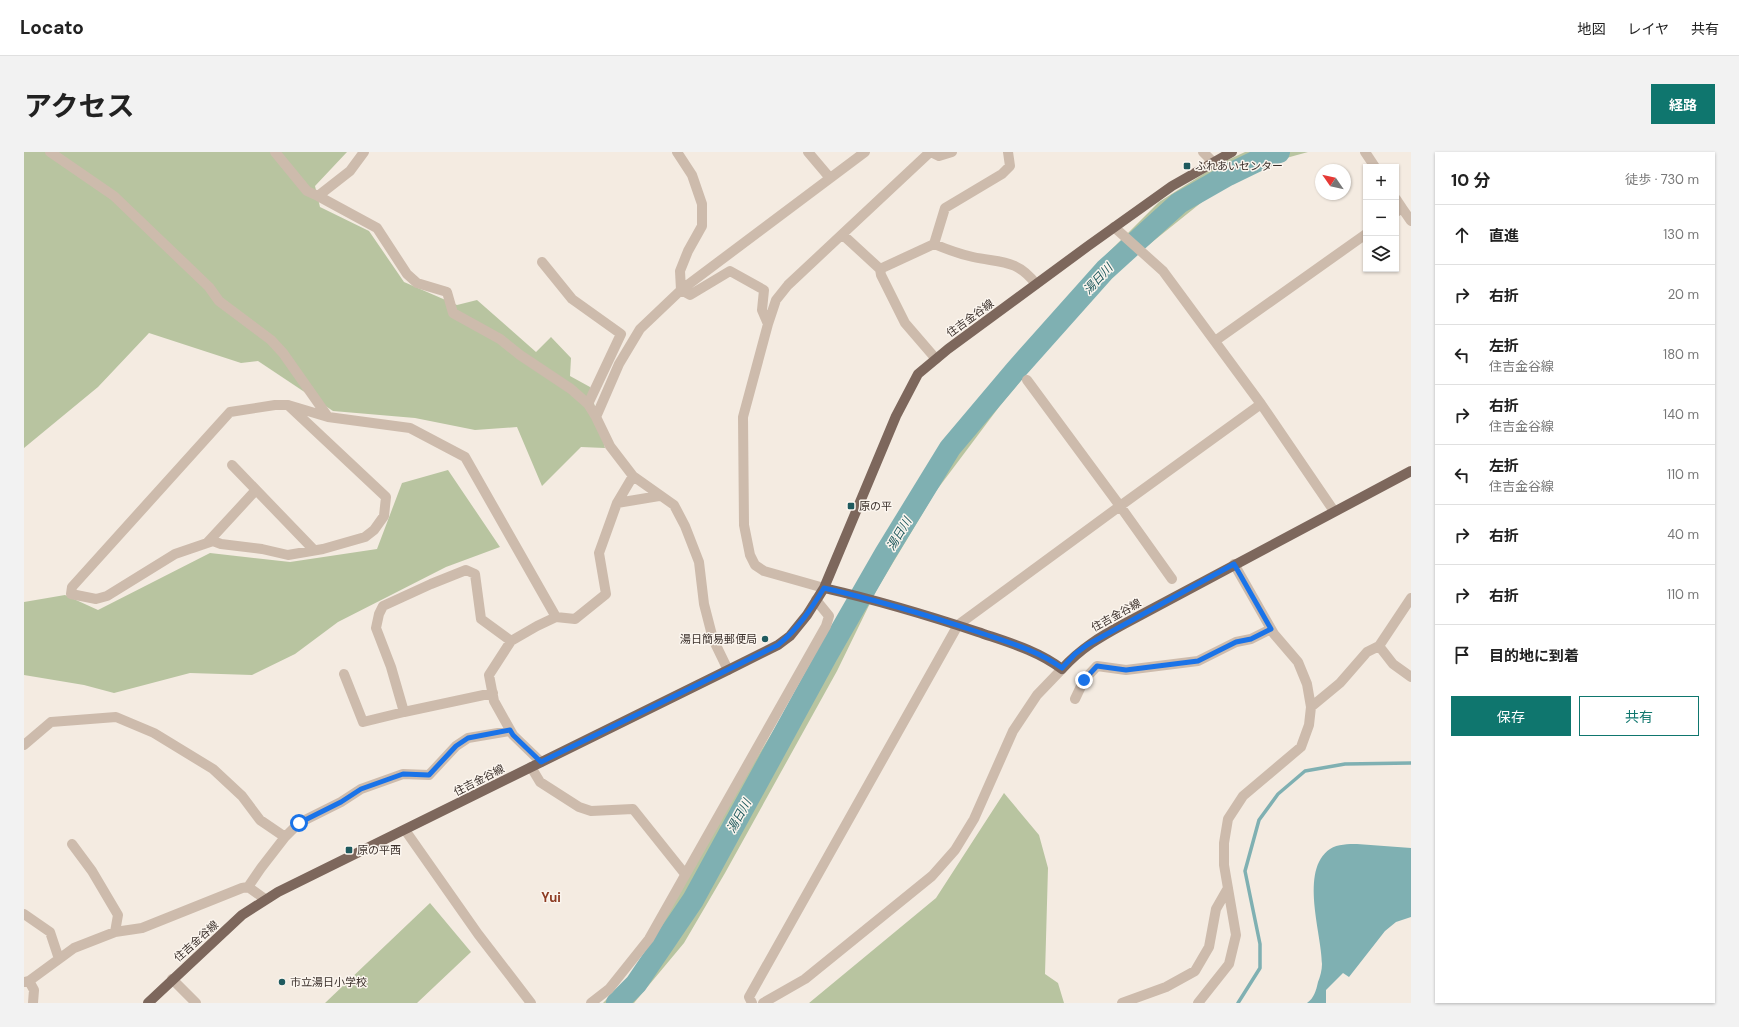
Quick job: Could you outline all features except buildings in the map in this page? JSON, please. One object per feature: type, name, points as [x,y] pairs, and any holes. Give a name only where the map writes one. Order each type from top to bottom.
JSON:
[{"type":"main road","name":"住吉金谷線","points":[[148,1003],[242,915],[265,900],[778,645],[790,636],[807,615],[824,588],[896,416],[918,374],[1114,227],[1172,186],[1232,152]]},
{"type":"main road","name":"住吉金谷線","points":[[1062,668],[1075,654],[1087,645],[1234,564],[1411,471]]},
{"type":"main road","points":[[824,588],[873,600],[958,625],[1023,647],[1048,659],[1062,668]]},
{"type":"street","points":[[50,152],[114,196],[209,287],[219,301],[271,340],[283,353],[328,417]]},
{"type":"street","points":[[275,152],[307,191],[377,228],[407,274],[416,282],[447,292],[453,313],[500,339],[571,388],[588,404],[610,446],[633,476],[659,496],[674,505],[685,526],[699,562],[704,604],[713,638],[728,670]]},
{"type":"street","points":[[318,196],[350,171],[364,152]]},
{"type":"street","points":[[677,152],[692,175],[702,204],[702,226],[688,251],[680,271],[681,290]]},
{"type":"street","points":[[808,152],[830,178]]},
{"type":"street","points":[[596,417],[619,364],[640,329],[681,290],[865,152]]},
{"type":"street","points":[[824,588],[764,571],[755,565],[750,555],[744,525],[742,427],[746,401],[768,324],[776,300],[788,285],[930,152],[939,156],[952,152]]},
{"type":"street","points":[[934,244],[945,208],[1002,174],[1010,166],[1008,152]]},
{"type":"street","points":[[1203,152],[1213,162]]},
{"type":"street","points":[[1365,152],[1373,164]]},
{"type":"street","points":[[1399,210],[1411,221]]},
{"type":"street","points":[[1114,227],[1163,272],[1261,404],[1334,511]]},
{"type":"street","points":[[843,235],[880,268],[881,275],[905,323],[936,359]]},
{"type":"street","points":[[1215,341],[1363,236]]},
{"type":"street","points":[[880,268],[934,244],[971,257],[1010,263],[1027,273],[1036,284]]},
{"type":"street","points":[[542,262],[572,299],[621,334],[588,404]]},
{"type":"street","points":[[681,290],[690,295],[730,271],[764,290],[762,310],[768,324]]},
{"type":"street","points":[[1027,380],[1172,579]]},
{"type":"street","points":[[288,405],[386,497],[384,516],[374,530],[365,537],[288,555],[262,549],[221,544],[213,541],[175,554],[107,596],[96,599],[72,594],[72,587],[230,412],[275,404],[288,405],[328,417],[410,428],[465,457],[556,617]]},
{"type":"street","points":[[752,1003],[749,997],[958,625],[1261,404]]},
{"type":"street","points":[[232,465],[314,550]]},
{"type":"street","points":[[541,762],[513,735],[510,730],[494,701],[489,675],[511,641],[556,617],[575,619],[606,594],[599,553],[617,503],[633,476]]},
{"type":"street","points":[[207,543],[256,490]]},
{"type":"street","points":[[617,503],[659,496]]},
{"type":"street","points":[[1198,1003],[1229,964],[1236,935],[1224,865],[1224,843],[1228,819],[1243,796],[1301,747],[1309,725],[1311,708],[1307,684],[1298,662],[1271,629],[1234,564]]},
{"type":"street","points":[[404,712],[392,666],[376,628],[379,614],[384,606],[431,584],[466,570],[475,574],[481,619],[511,641]]},
{"type":"street","points":[[1311,708],[1340,682],[1367,652],[1379,646],[1411,598]]},
{"type":"street","points":[[591,1003],[609,989],[649,939],[826,626],[828,616],[816,600]]},
{"type":"street","points":[[1075,699],[1084,680],[1097,666],[1126,670],[1198,661],[1236,642],[1251,639],[1271,629]]},
{"type":"street","points":[[1379,646],[1394,664],[1411,677]]},
{"type":"street","points":[[762,1003],[805,979],[932,876],[955,850],[974,819],[1013,731],[1037,695],[1062,668]]},
{"type":"street","points":[[344,674],[363,722],[493,693]]},
{"type":"street","points":[[24,745],[51,722],[116,717],[154,733],[213,768],[242,796],[260,820],[285,837]]},
{"type":"street","points":[[33,1003],[34,990],[27,982],[74,948],[115,932],[142,928],[220,896],[248,887],[285,837],[299,823],[341,802],[361,789],[403,774],[429,775],[456,746],[468,738],[510,730]]},
{"type":"street","points":[[531,767],[540,782],[579,807],[591,811],[633,809],[685,874]]},
{"type":"street","points":[[404,830],[478,934],[531,1003]]},
{"type":"street","points":[[72,844],[92,871],[118,915],[115,932]]},
{"type":"street","points":[[248,887],[265,900]]},
{"type":"street","points":[[1122,1003],[1166,987],[1195,971],[1209,947],[1216,909],[1228,888]]},
{"type":"street","points":[[24,914],[50,932],[59,959]]},
{"type":"street","points":[[172,979],[196,1003]]},
{"type":"green space","points":[[24,152],[347,152],[315,186],[320,207],[369,231],[404,282],[457,305],[477,300],[536,352],[551,337],[571,358],[570,376],[590,387],[605,448],[581,447],[542,486],[517,427],[475,430],[415,418],[333,411],[258,361],[241,363],[149,333],[98,387],[24,448]]},
{"type":"green space","points":[[1245,152],[1308,152],[1279,160],[1217,190],[1131,259],[1076,314],[999,407],[936,491],[876,591],[837,671],[725,873],[684,943],[634,1003],[603,1003],[639,966],[724,811],[783,715],[837,621],[869,571],[894,521],[940,447],[999,376],[1060,309],[1105,256],[1159,202],[1219,164]]},
{"type":"green space","points":[[448,470],[500,547],[446,567],[338,622],[295,654],[252,675],[190,673],[114,693],[84,685],[24,675],[24,602],[65,595],[98,610],[210,553],[290,562],[377,549],[402,483]]},
{"type":"green space","points":[[1004,793],[1039,835],[1048,868],[1045,974],[1058,983],[1064,1003],[809,1003],[936,898]]},
{"type":"green space","points":[[430,903],[471,952],[417,1003],[325,1003]]},
{"type":"water","points":[[1357,844],[1411,848],[1411,917],[1396,922],[1385,931],[1349,977],[1343,973],[1326,990],[1326,1003],[1307,1003],[1313,997],[1322,966],[1314,903],[1316,872],[1321,859],[1330,849],[1340,845]]},
{"type":"waterway","name":"湯日川","points":[[617,1003],[636,984],[693,900],[827,655],[885,554],[950,448],[1015,371],[1105,270],[1179,203],[1228,175],[1267,156],[1279,152]]},
{"type":"waterway","points":[[1238,1003],[1260,968],[1260,944],[1245,871],[1259,820],[1278,794],[1305,771],[1345,764],[1411,763]]},
{"type":"place","name":"ふれあいセンター","points":[[1187,166]]},
{"type":"place","name":"原の平","points":[[851,506]]},
{"type":"place","name":"湯日簡易郵便局","points":[[765,639]]},
{"type":"place","name":"原の平西","points":[[349,850]]},
{"type":"place","name":"市立湯日小学校","points":[[282,982]]},
{"type":"district","name":"Yui","points":[[551,897]]},
{"type":"route","points":[[299,823],[341,802],[361,789],[403,774],[429,775],[456,746],[468,738],[510,730],[513,735],[541,762],[778,645],[790,636],[807,615],[824,588],[873,600],[958,625],[1023,647],[1048,659],[1062,668],[1075,654],[1087,645],[1234,564],[1271,629],[1251,639],[1236,642],[1198,661],[1126,670],[1097,666],[1084,680]]}]
